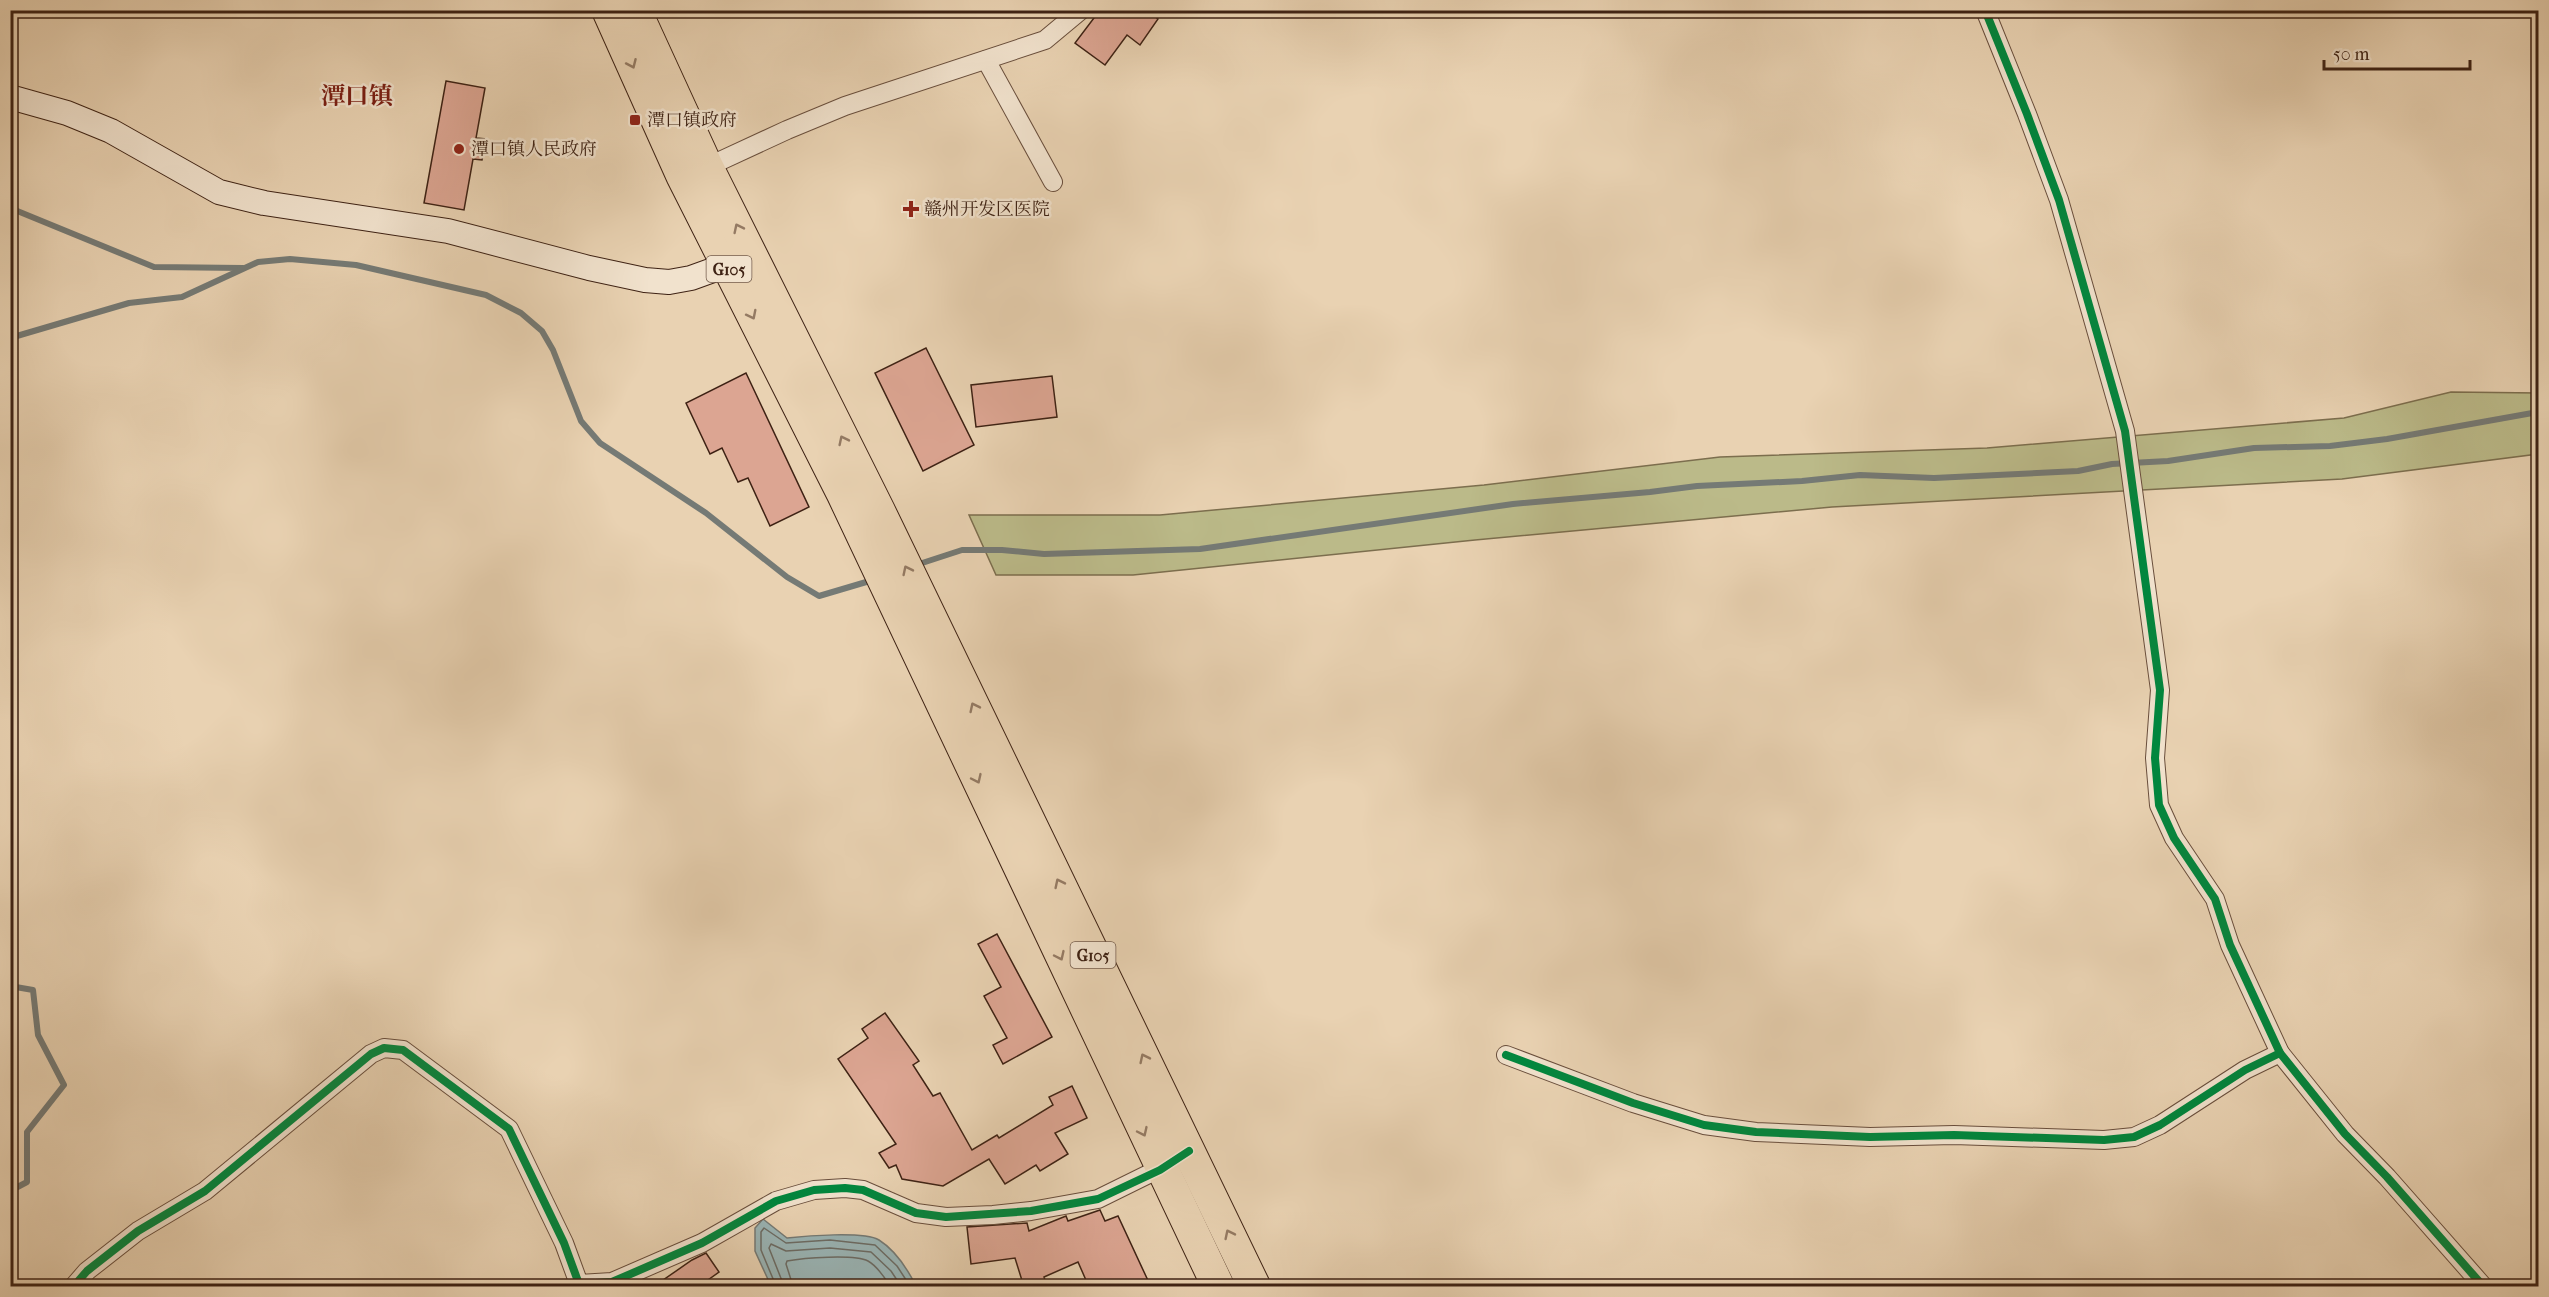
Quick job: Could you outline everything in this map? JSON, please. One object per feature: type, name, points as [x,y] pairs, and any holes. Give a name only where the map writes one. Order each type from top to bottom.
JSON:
[{"type":"highway","name":"G105","points":[[608,10],[682,175],[727,265],[853,487]]},
{"type":"highway","name":"G105","points":[[635,10],[853,487],[920,627],[1160,1170],[1218,1287]]},
{"type":"highway","name":"G105","points":[[920,627],[1189,1151],[1254,1287]]},
{"type":"street","points":[[707,167],[845,106],[1045,40],[1081,10]]},
{"type":"street","points":[[1984,10],[2027,114],[2059,200],[2124,431],[2160,690],[2160,717],[2155,758],[2159,805],[2174,838],[2215,899],[2230,945],[2280,1053],[2345,1134],[2387,1177],[2483,1287]]},
{"type":"street","points":[[986,60],[1053,182]]},
{"type":"street","points":[[10,97],[68,113],[111,131],[219,192],[264,203],[448,231],[579,266],[645,280],[669,282],[680,280],[727,265]]},
{"type":"street","points":[[74,1287],[87,1271],[138,1231],[206,1191],[371,1053],[384,1048],[403,1050],[509,1129],[564,1243],[579,1286],[612,1282],[702,1243],[776,1201],[814,1190],[845,1188],[862,1190],[916,1213],[946,1217],[993,1215],[1031,1211],[1098,1198],[1160,1170],[1189,1151]]},
{"type":"street","points":[[1506,1055],[1653,1109],[1704,1125],[1756,1132],[1870,1137],[1954,1135],[2104,1140],[2134,1137],[2160,1125],[2245,1070],[2280,1053]]},
{"type":"shaded area","points":[[2451,392],[2538,393],[2538,454],[2342,479],[1832,507],[1133,575],[996,575],[969,515],[1160,515],[1484,485],[1720,457],[1987,448],[2344,418]]},
{"type":"water","points":[[763,1219],[787,1238],[848,1235],[879,1240],[900,1261],[916,1286],[771,1286],[755,1251],[755,1228]]},
{"type":"building","points":[[1100,10],[1146,10],[1158,19],[1140,45],[1127,35],[1105,65],[1075,43]]},
{"type":"building","name":"潭口镇人民政府","points":[[446,81],[485,88],[476,138],[486,139],[482,160],[473,159],[464,210],[424,203]]},
{"type":"building","points":[[926,348],[974,445],[923,471],[875,373]]},
{"type":"building","points":[[746,373],[809,507],[770,526],[748,478],[738,482],[722,448],[710,454],[686,403]]},
{"type":"building","points":[[1052,376],[1057,417],[976,427],[971,385]]},
{"type":"building","points":[[997,934],[1052,1037],[1003,1064],[993,1045],[1007,1038],[984,996],[1001,987],[978,944]]},
{"type":"building","points":[[885,1013],[919,1061],[913,1065],[933,1096],[940,1093],[972,1150],[997,1135],[999,1138],[1053,1105],[1049,1097],[1072,1086],[1087,1118],[1055,1133],[1068,1154],[1040,1171],[1036,1165],[1005,1184],[989,1159],[943,1186],[902,1179],[896,1165],[889,1168],[879,1153],[896,1144],[838,1059],[868,1038],[862,1029]]},
{"type":"building","points":[[1100,1210],[1105,1221],[1118,1216],[1151,1287],[1089,1287],[1078,1262],[1044,1277],[1047,1287],[1024,1287],[1015,1258],[971,1264],[967,1227],[1027,1223],[1029,1231],[1066,1216],[1068,1221]]},
{"type":"building","points":[[706,1253],[719,1272],[698,1287],[653,1287],[692,1260]]},
{"type":"waterway","points":[[10,208],[154,267],[243,268]]},
{"type":"waterway","points":[[10,338],[129,303],[182,297],[258,262],[290,259],[356,265],[486,295],[521,313],[542,331],[553,350],[581,421],[600,443],[706,513],[787,577],[819,596],[873,580]]},
{"type":"waterway","points":[[916,565],[962,550],[1002,550],[1044,554],[1200,549],[1513,504],[1697,486],[1802,481],[1860,475],[1934,478],[2078,471],[2112,464],[2168,461],[2254,448],[2330,446],[2387,439],[2538,412]]},
{"type":"waterway","points":[[10,986],[33,990],[38,1035],[64,1085],[27,1132],[27,1182],[10,1191]]},
{"type":"cycle path","points":[[1985,10],[2059,200],[2125,431],[2160,690],[2155,758],[2159,805],[2174,838],[2215,899],[2230,945],[2280,1053],[2345,1134],[2387,1177],[2483,1286]]},
{"type":"cycle path","points":[[74,1286],[87,1271],[138,1231],[205,1191],[371,1054],[384,1048],[403,1050],[509,1129],[564,1243],[579,1284],[612,1282],[702,1243],[776,1201],[814,1190],[845,1188],[863,1190],[916,1213],[946,1217],[1031,1211],[1098,1199],[1160,1170],[1189,1151]]},
{"type":"cycle path","points":[[1506,1055],[1633,1103],[1704,1125],[1756,1132],[1870,1137],[1954,1135],[2104,1140],[2134,1137],[2160,1125],[2245,1070],[2280,1053]]},
{"type":"place","name":"潭口镇政府","points":[[635,120]]},
{"type":"place","name":"潭口镇人民政府","points":[[459,149]]},
{"type":"place","name":"赣州开发区医院","points":[[911,209]]},
{"type":"district","name":"潭口镇","points":[[357,96]]}]
